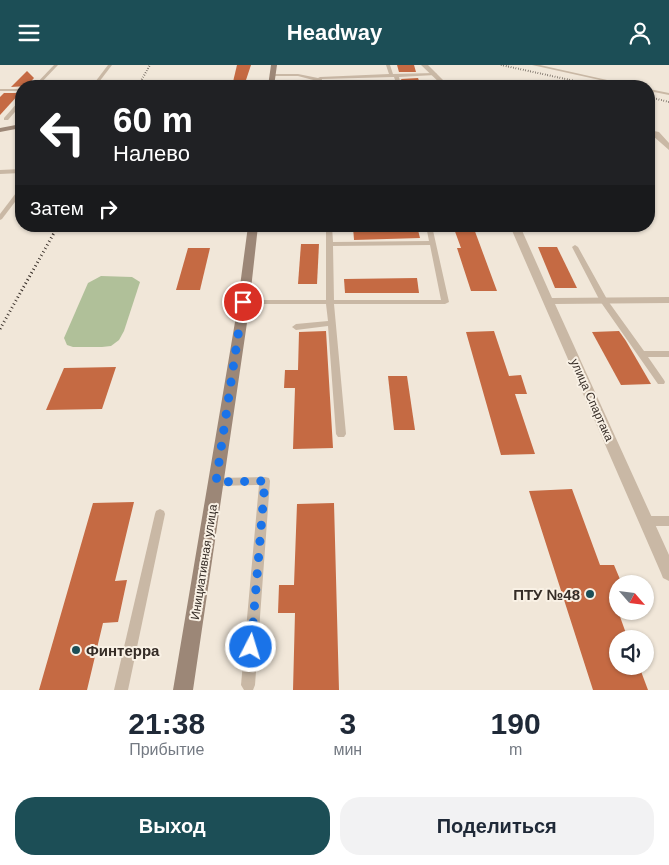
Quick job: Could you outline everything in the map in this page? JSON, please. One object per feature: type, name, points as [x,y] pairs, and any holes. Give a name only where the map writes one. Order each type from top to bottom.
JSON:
[{"type":"main road","points":[[272,80],[274,65]]},
{"type":"main road","points":[[0,131],[15,127]]},
{"type":"main road","name":"Инициативная улица","points":[[183,690],[216,482],[252,232]]},
{"type":"street","points":[[424,65],[440,80]]},
{"type":"street","points":[[655,136],[669,148]]},
{"type":"street","name":"улица Спартака","points":[[518,232],[669,573]]},
{"type":"street","points":[[548,301],[669,300]]},
{"type":"lane","points":[[42,80],[56,65]]},
{"type":"lane","points":[[99,80],[110,65]]},
{"type":"lane","points":[[388,65],[396,80]]},
{"type":"lane","points":[[534,65],[604,80]]},
{"type":"lane","points":[[273,75],[298,75],[320,80],[320,78],[435,74]]},
{"type":"lane","points":[[0,90],[15,89]]},
{"type":"lane","points":[[655,91],[669,94]]},
{"type":"lane","points":[[6,119],[15,109]]},
{"type":"lane","points":[[0,172],[15,171]]},
{"type":"lane","points":[[0,218],[15,198]]},
{"type":"lane","points":[[329,232],[331,323],[341,434]]},
{"type":"lane","points":[[243,302],[445,302],[430,232]]},
{"type":"lane","points":[[329,244],[433,243]]},
{"type":"lane","points":[[575,247],[604,301],[661,382]]},
{"type":"lane","points":[[296,327],[331,323]]},
{"type":"lane","points":[[641,354],[669,354]]},
{"type":"lane","points":[[216,482],[265,481],[248,685]]},
{"type":"lane","points":[[121,690],[160,514]]},
{"type":"lane","points":[[646,521],[669,521]]},
{"type":"green space","points":[[101,276],[132,277],[140,282],[124,331],[119,340],[111,346],[73,347],[67,345],[64,338],[88,283]]},
{"type":"building","points":[[237,65],[251,65],[246,80],[233,80]]},
{"type":"building","points":[[397,65],[414,65],[416,72],[399,72]]},
{"type":"building","points":[[27,71],[34,78],[32,80],[18,80]]},
{"type":"building","points":[[418,78],[419,80],[401,80]]},
{"type":"building","points":[[4,93],[15,93],[15,98],[0,115],[0,97]]},
{"type":"building","points":[[353,232],[418,232],[420,238],[354,240]]},
{"type":"building","points":[[455,232],[475,232],[497,291],[471,291],[457,248],[461,248]]},
{"type":"building","points":[[301,244],[319,244],[317,284],[298,284]]},
{"type":"building","points":[[538,247],[557,247],[577,288],[555,288]]},
{"type":"building","points":[[188,248],[210,248],[200,290],[176,290]]},
{"type":"building","points":[[417,278],[419,293],[345,293],[344,279]]},
{"type":"building","points":[[326,331],[333,448],[293,449],[295,388],[284,388],[285,370],[298,370],[299,332]]},
{"type":"building","points":[[494,331],[509,376],[521,375],[527,394],[515,394],[535,454],[501,455],[466,332]]},
{"type":"building","points":[[619,331],[651,384],[621,385],[592,332]]},
{"type":"building","points":[[116,367],[102,409],[46,410],[64,368]]},
{"type":"building","points":[[388,376],[407,376],[415,430],[394,430]]},
{"type":"building","name":"ПТУ №48","points":[[572,489],[600,565],[614,565],[618,575],[609,575],[609,620],[621,620],[625,630],[609,630],[609,675],[642,675],[648,690],[593,690],[529,491]]},
{"type":"building","points":[[134,502],[115,581],[127,580],[118,622],[103,623],[87,690],[39,690],[93,503]]},
{"type":"building","points":[[334,503],[339,690],[293,690],[295,613],[278,613],[279,585],[294,585],[297,504]]},
{"type":"railway","points":[[141,80],[150,65]]},
{"type":"railway","points":[[501,65],[570,80]]},
{"type":"railway","points":[[655,98],[669,102]]},
{"type":"railway","points":[[0,329],[54,233]]},
{"type":"place","name":"ПТУ №48","points":[[590,594]]},
{"type":"place","name":"Финтерра","points":[[76,650]]},
{"type":"route","points":[[243,302],[216,482],[265,481],[251,647]]}]
